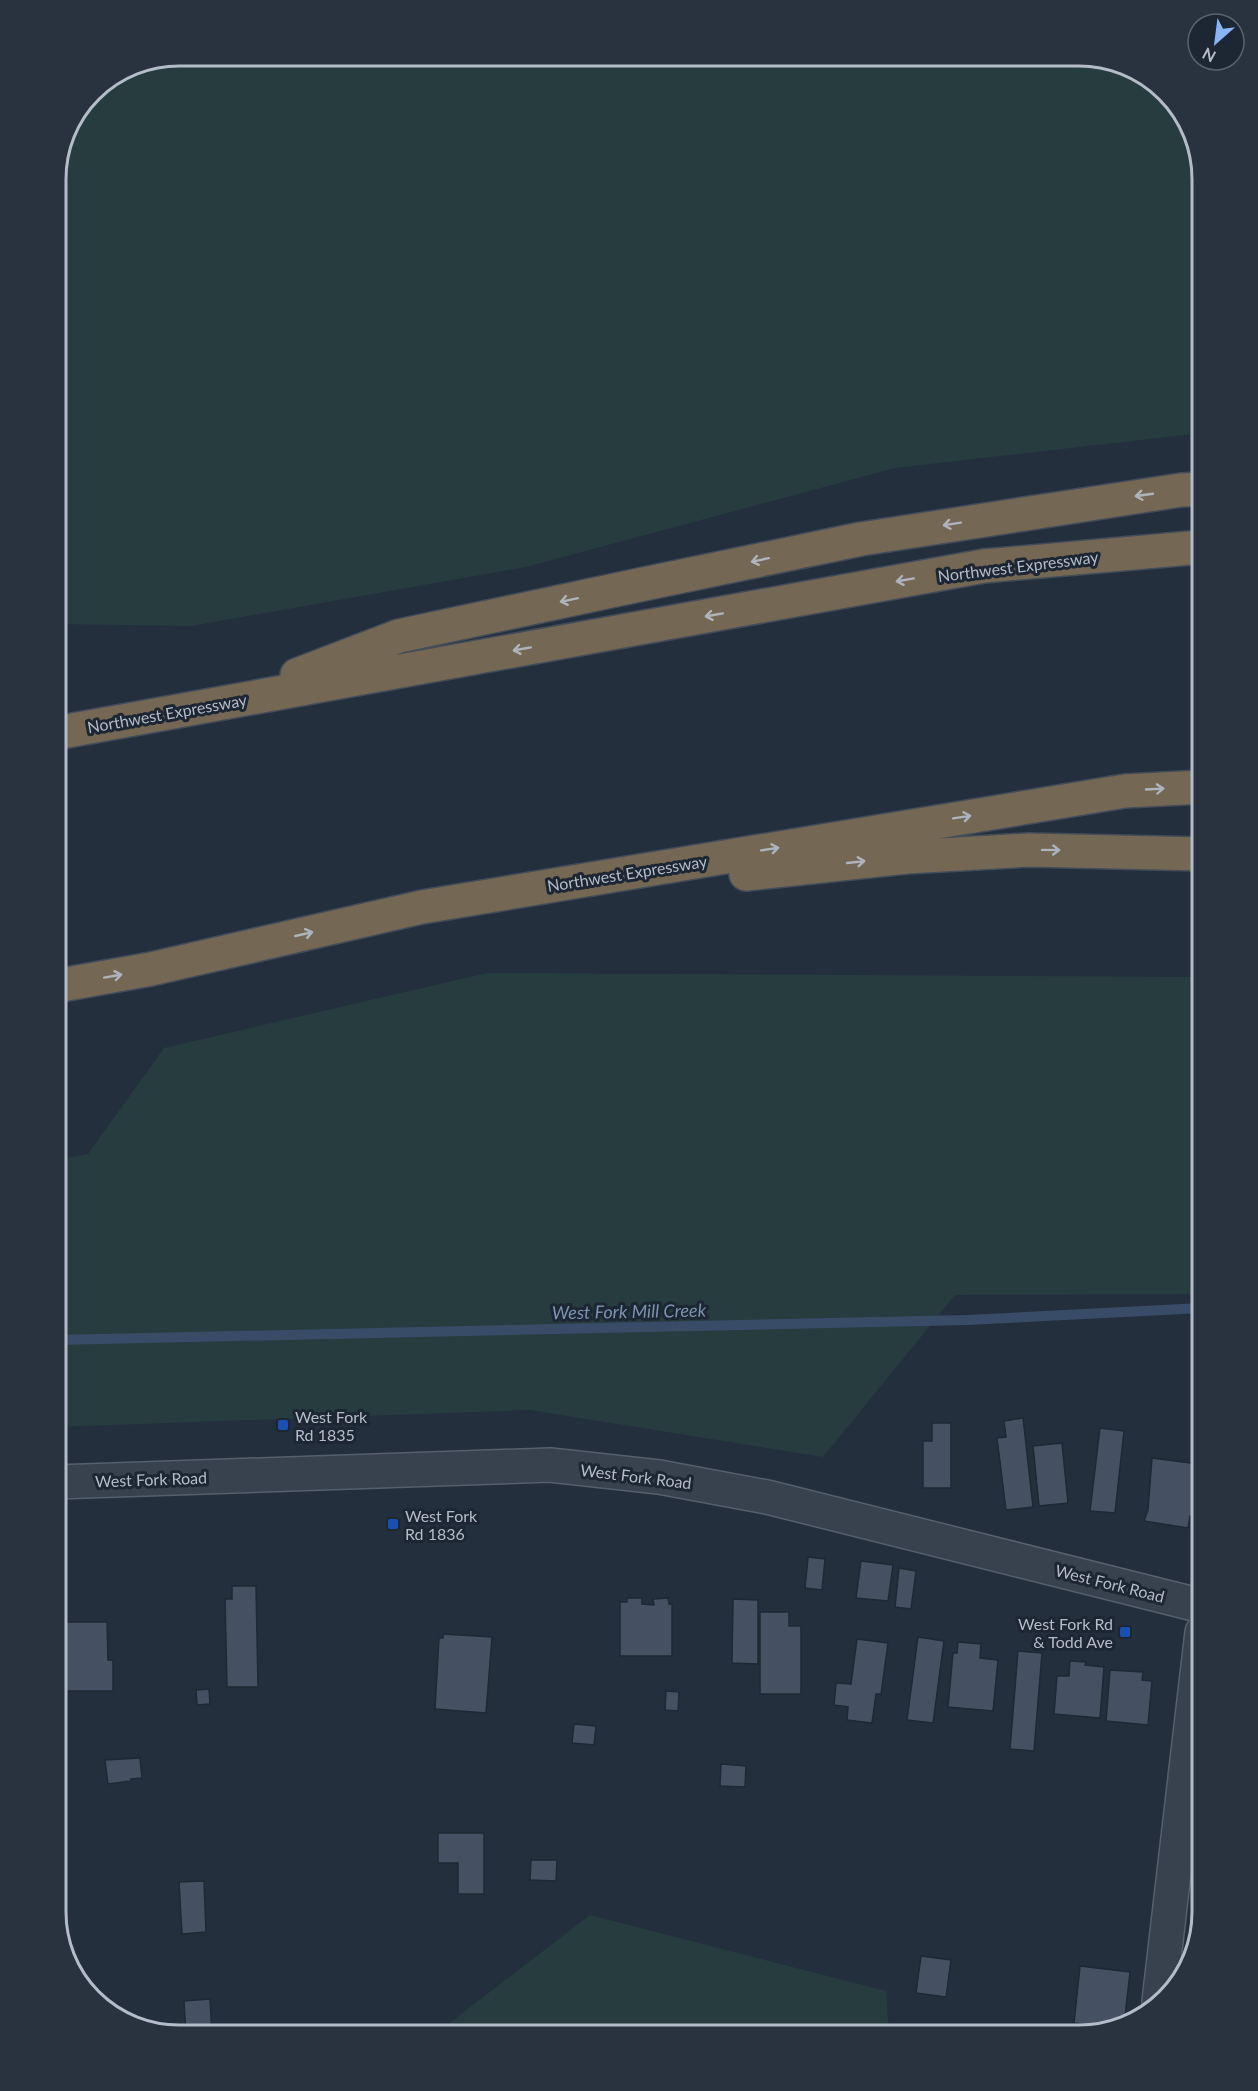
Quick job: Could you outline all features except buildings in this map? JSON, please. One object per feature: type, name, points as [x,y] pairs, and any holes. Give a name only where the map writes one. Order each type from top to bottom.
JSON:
[{"type":"highway","points":[[220,704],[399,636],[861,539],[1192,490]]},
{"type":"highway","name":"Northwest Expressway","points":[[66,731],[984,566],[1192,548]]},
{"type":"highway","name":"Northwest Expressway","points":[[66,984],[151,969],[422,907],[1125,790],[1192,787]]},
{"type":"highway","points":[[422,907],[906,857],[1029,850],[1192,854]]},
{"type":"street","name":"West Fork Road","points":[[66,1482],[549,1466],[659,1477],[767,1497],[1192,1603]]},
{"type":"street","points":[[1159,1992],[1192,1722]]},
{"type":"green space","points":[[171,66],[1087,66],[1116,72],[1142,85],[1164,104],[1180,129],[1188,149],[1192,179],[1192,434],[895,468],[526,567],[191,626],[66,624],[66,171],[70,149],[85,116],[104,94],[122,81],[142,72]]},
{"type":"green space","points":[[487,973],[1192,977],[1192,1294],[955,1295],[823,1457],[530,1410],[66,1427],[66,1158],[88,1154],[164,1048]]},
{"type":"green space","points":[[590,1915],[886,1991],[888,2025],[447,2025]]},
{"type":"waterway","name":"West Fork Mill Creek","points":[[66,1340],[967,1320],[1192,1309]]},
{"type":"place","name":"West Fork Rd 1835","points":[[283,1425]]},
{"type":"place","name":"West Fork Rd 1836","points":[[393,1524]]},
{"type":"place","name":"West Fork Rd & Todd Ave","points":[[1125,1632]]}]
